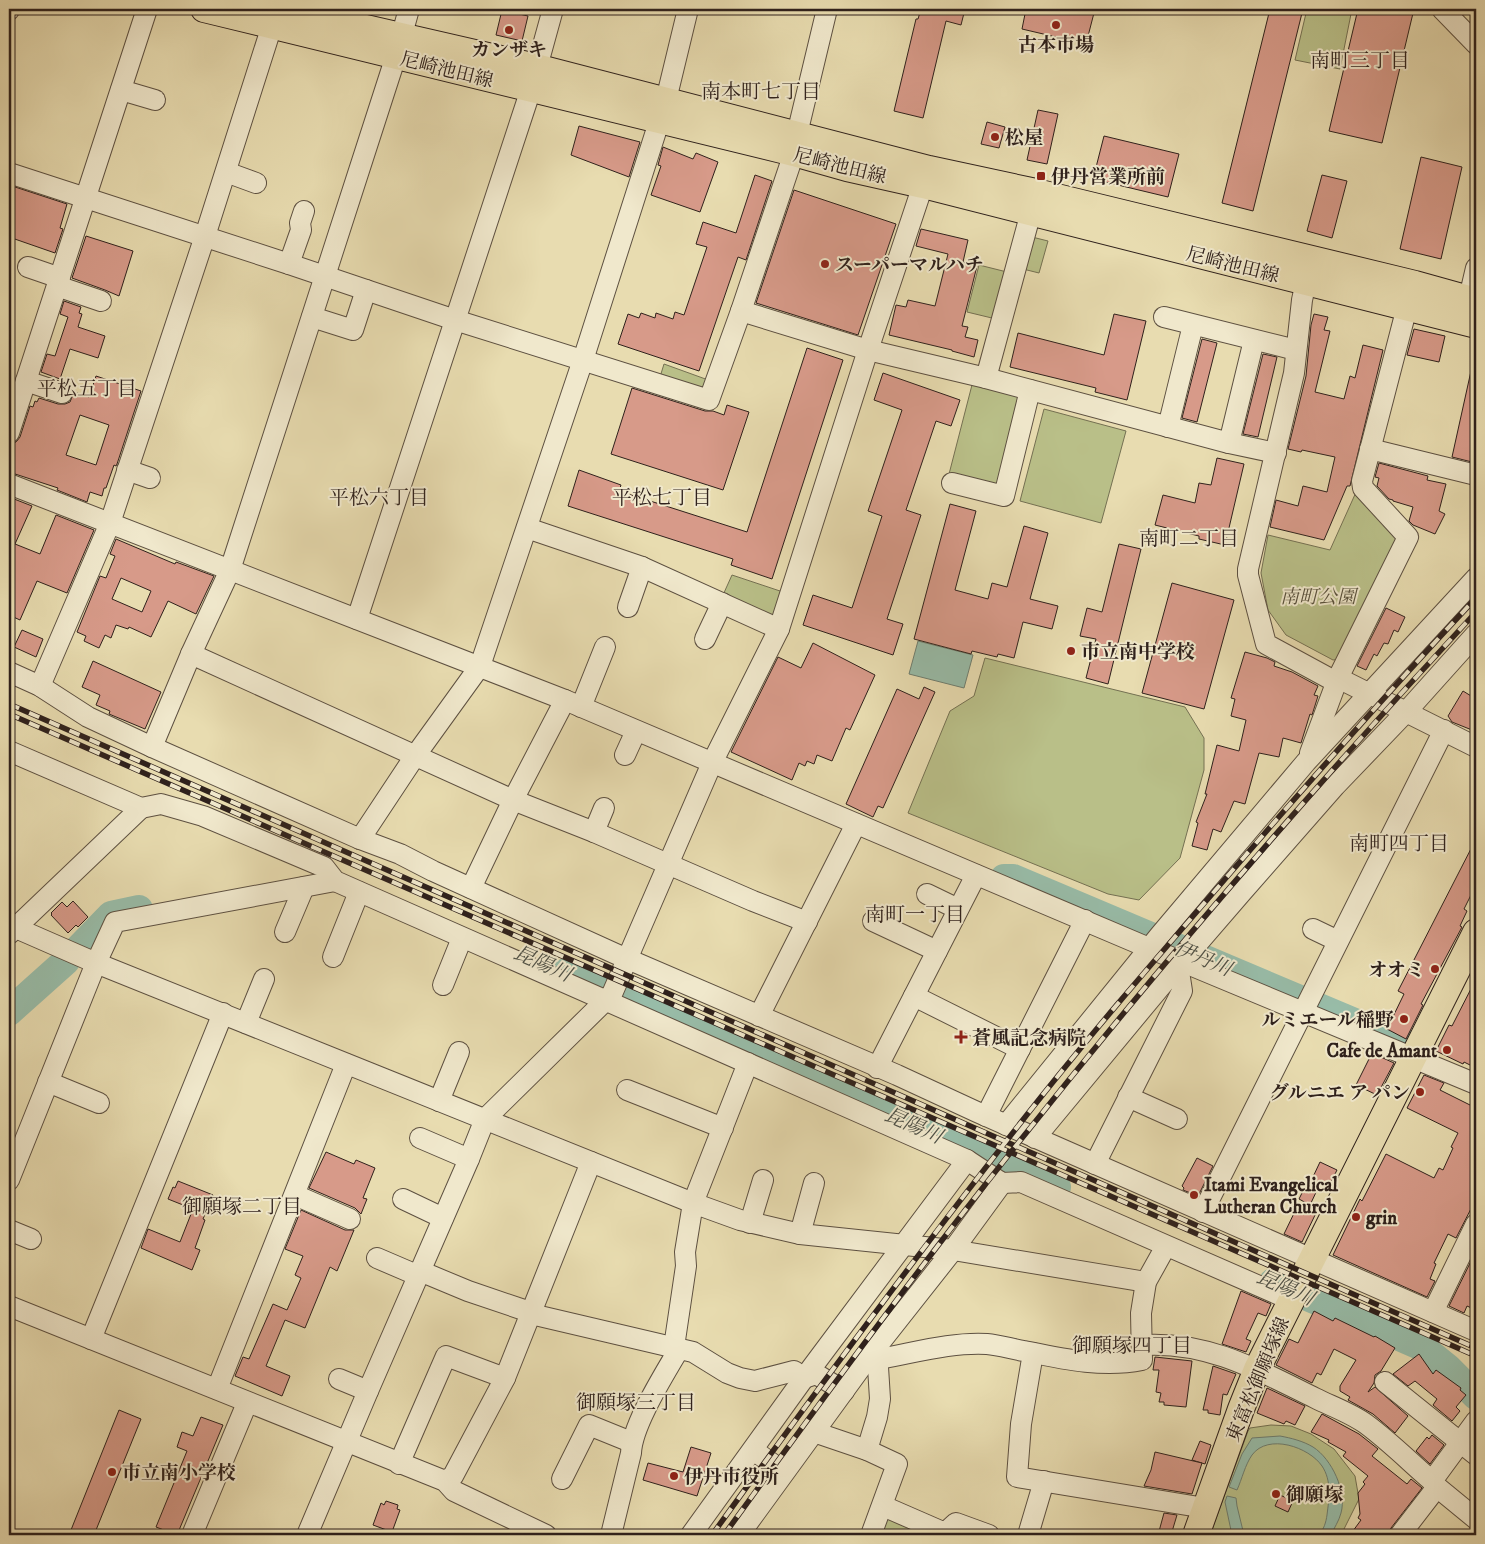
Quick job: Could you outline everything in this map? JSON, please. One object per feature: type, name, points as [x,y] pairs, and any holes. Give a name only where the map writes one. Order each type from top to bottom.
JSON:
[{"type":"main road","name":"尼崎池田線","points":[[204,9],[277,14],[399,46],[795,143],[847,168],[1036,192],[1308,271],[1407,307],[1476,325]]},
{"type":"main road","name":"尼崎池田線","points":[[926,177],[1031,212],[1308,271],[1472,300]]},
{"type":"main road","name":"東富松御願塚線","points":[[1196,1535],[1240,1409],[1257,1369],[1476,932]]},
{"type":"street","points":[[9,433],[12,412],[26,381],[147,9]]},
{"type":"street","points":[[152,747],[191,654],[230,570],[326,276],[409,9]]},
{"type":"street","points":[[357,619],[533,78],[552,9]]},
{"type":"street","points":[[360,839],[415,756],[480,666],[583,360],[663,110],[688,9]]},
{"type":"street","points":[[9,173],[205,236],[455,320],[709,400],[741,311],[795,143],[827,9]]},
{"type":"street","points":[[1442,9],[1476,44]]},
{"type":"street","points":[[40,686],[110,523],[277,14]]},
{"type":"street","points":[[121,90],[155,100]]},
{"type":"street","points":[[226,172],[256,184]]},
{"type":"street","points":[[307,1535],[345,1442],[470,1159],[485,1119],[612,994],[712,763],[779,630],[868,350],[926,177]]},
{"type":"street","points":[[289,264],[301,230],[300,223],[304,211]]},
{"type":"street","points":[[986,378],[1031,212]]},
{"type":"street","points":[[28,267],[101,301]]},
{"type":"street","points":[[1472,300],[1476,268]]},
{"type":"street","points":[[1308,271],[1294,373],[1248,569],[1266,644],[1476,746]]},
{"type":"street","points":[[312,317],[353,330],[366,290]]},
{"type":"street","points":[[1306,762],[1337,680],[1408,537],[1363,488],[1362,482],[1407,307]]},
{"type":"street","points":[[741,311],[868,350],[986,378],[1228,443],[1276,453]]},
{"type":"street","points":[[1164,317],[1296,350]]},
{"type":"street","points":[[1168,427],[1193,325]]},
{"type":"street","points":[[1228,443],[1254,340]]},
{"type":"street","points":[[26,381],[62,393]]},
{"type":"street","points":[[952,483],[1004,496],[1030,390]]},
{"type":"street","points":[[1370,449],[1476,475]]},
{"type":"street","points":[[127,470],[150,478]]},
{"type":"street","points":[[9,484],[480,666],[573,704],[976,875],[1086,920],[1154,942],[1185,958],[1307,1006],[1413,1058],[1476,1084]]},
{"type":"street","points":[[527,528],[642,567],[779,630]]},
{"type":"street","points":[[628,607],[642,567]]},
{"type":"street","points":[[1006,1125],[1154,942],[1306,762],[1476,578]]},
{"type":"street","points":[[705,639],[722,603]]},
{"type":"street","points":[[1035,1138],[1185,958],[1335,786],[1406,712],[1476,634]]},
{"type":"street","points":[[471,888],[513,800],[573,704],[605,648]]},
{"type":"street","points":[[191,654],[513,800],[807,922]]},
{"type":"street","points":[[9,672],[40,686],[88,717],[152,747],[360,839],[400,854],[627,959],[1476,1331]]},
{"type":"street","points":[[1203,1212],[1244,1148],[1338,941],[1444,730]]},
{"type":"street","points":[[625,755],[636,731]]},
{"type":"street","points":[[9,751],[141,808]]},
{"type":"street","points":[[1146,1282],[953,1250],[800,1234],[750,1223],[692,1203],[11,929],[141,808],[161,804],[204,816],[324,867],[335,882],[967,1160],[1002,1183],[1021,1182],[1166,1246],[1293,1295]]},
{"type":"street","points":[[594,832],[604,808]]},
{"type":"street","points":[[759,1016],[856,824]]},
{"type":"street","points":[[877,1068],[976,875]]},
{"type":"street","points":[[9,1180],[96,963],[115,922],[335,882]]},
{"type":"street","points":[[285,932],[304,887]]},
{"type":"street","points":[[333,957],[359,892]]},
{"type":"street","points":[[927,894],[958,908]]},
{"type":"street","points":[[986,1116],[1086,920]]},
{"type":"street","points":[[873,921],[937,951]]},
{"type":"street","points":[[1313,929],[1338,941]]},
{"type":"street","points":[[443,985],[462,938]]},
{"type":"street","points":[[1095,1164],[1182,991],[1185,958]]},
{"type":"street","points":[[246,1023],[264,979]]},
{"type":"street","points":[[914,996],[1020,1049]]},
{"type":"street","points":[[91,1339],[223,1013]]},
{"type":"street","points":[[439,1101],[459,1052]]},
{"type":"street","points":[[611,1535],[631,1453],[631,1442],[676,1348],[686,1266],[685,1252],[692,1203],[748,1063]]},
{"type":"street","points":[[217,1389],[346,1064]]},
{"type":"street","points":[[48,1082],[99,1103]]},
{"type":"street","points":[[627,1090],[723,1128]]},
{"type":"street","points":[[1128,1097],[1177,1119]]},
{"type":"street","points":[[420,1138],[470,1159]]},
{"type":"street","points":[[690,1535],[804,1378],[967,1160]]},
{"type":"street","points":[[445,1481],[453,1476],[505,1378],[591,1162]]},
{"type":"street","points":[[750,1223],[763,1180]]},
{"type":"street","points":[[800,1234],[814,1183]]},
{"type":"street","points":[[739,1535],[870,1355],[953,1250],[1002,1183]]},
{"type":"street","points":[[294,1194],[350,1220]]},
{"type":"street","points":[[403,1199],[443,1218]]},
{"type":"street","points":[[1433,1312],[1476,1224]]},
{"type":"street","points":[[9,1230],[31,1239]]},
{"type":"street","points":[[870,1355],[884,1358],[944,1347],[987,1344],[1097,1363],[1127,1363],[1142,1360],[1141,1313],[1146,1282],[1166,1246]]},
{"type":"street","points":[[377,1258],[531,1314],[694,1352],[727,1373],[740,1378],[755,1381],[794,1371],[804,1378]]},
{"type":"street","points":[[9,1306],[445,1481],[454,1491],[546,1535]]},
{"type":"street","points":[[1143,1345],[1179,1345],[1215,1352],[1257,1369],[1364,1422],[1476,1519]]},
{"type":"street","points":[[1033,1353],[1022,1424],[1017,1477],[1206,1508]]},
{"type":"street","points":[[867,1450],[877,1418],[880,1399],[878,1367],[870,1355]]},
{"type":"street","points":[[399,1464],[446,1356],[505,1378]]},
{"type":"street","points":[[804,1378],[816,1374],[844,1391]]},
{"type":"street","points":[[339,1379],[368,1391]]},
{"type":"street","points":[[1385,1382],[1476,1455]]},
{"type":"street","points":[[192,1535],[247,1403]]},
{"type":"street","points":[[1400,1535],[1460,1442],[1476,1421]]},
{"type":"street","points":[[562,1480],[589,1425],[631,1442]]},
{"type":"street","points":[[814,1432],[867,1450],[897,1464],[871,1535]]},
{"type":"street","points":[[752,1450],[784,1472]]},
{"type":"street","points":[[1028,1535],[1044,1481]]},
{"type":"street","points":[[883,1506],[945,1533],[956,1523],[989,1535]]},
{"type":"green space","points":[[1307,9],[1352,9],[1340,69],[1295,60]]},
{"type":"green space","points":[[1032,237],[1048,241],[1039,273],[1023,269]]},
{"type":"green space","points":[[979,265],[1007,272],[996,319],[967,312]]},
{"type":"green space","points":[[664,364],[711,381],[707,391],[660,377]]},
{"type":"green space","points":[[973,381],[1022,393],[1003,489],[948,478]]},
{"type":"green space","points":[[1044,409],[1126,431],[1101,523],[1020,501]]},
{"type":"green space","name":"南町公園","points":[[1357,490],[1399,540],[1340,659],[1333,660],[1286,635],[1268,610],[1261,573],[1268,535],[1330,550]]},
{"type":"green space","points":[[732,575],[783,592],[774,617],[723,595]]},
{"type":"green space","points":[[985,658],[1185,707],[1204,738],[1204,770],[1180,858],[1139,900],[1108,894],[908,813],[950,711],[974,696]]},
{"type":"green space","points":[[1271,1425],[1291,1426],[1311,1434],[1334,1449],[1355,1476],[1359,1499],[1341,1535],[1210,1535],[1248,1431],[1250,1428]]},
{"type":"green space","points":[[883,1513],[942,1535],[875,1535]]},
{"type":"shaded area","points":[[918,641],[973,655],[964,688],[909,674]]},
{"type":"shaded area","points":[[1280,1436],[1297,1440],[1313,1447],[1320,1452],[1332,1468],[1340,1486],[1342,1505],[1340,1516],[1331,1535],[1318,1535],[1324,1526],[1328,1509],[1329,1490],[1325,1472],[1316,1459],[1298,1448],[1278,1444],[1259,1448],[1252,1455],[1245,1468],[1237,1490],[1229,1487],[1242,1454],[1252,1438]]},
{"type":"shaded area","points":[[1227,1496],[1236,1498],[1244,1535],[1232,1535],[1225,1502]]},
{"type":"building","points":[[921,9],[965,9],[961,25],[946,21],[923,118],[894,111],[916,19],[918,19]]},
{"type":"building","points":[[1026,9],[1095,9],[1086,44],[1022,29]]},
{"type":"building","points":[[1270,9],[1303,9],[1253,211],[1222,203]]},
{"type":"building","points":[[1358,9],[1414,9],[1382,143],[1329,131]]},
{"type":"building","points":[[502,10],[528,16],[522,41],[496,35]]},
{"type":"building","points":[[1038,110],[1058,114],[1047,164],[1027,160]]},
{"type":"building","points":[[987,122],[1005,127],[999,148],[981,144]]},
{"type":"building","points":[[579,126],[640,142],[629,177],[571,155]]},
{"type":"building","points":[[1104,136],[1179,154],[1168,197],[1093,179]]},
{"type":"building","points":[[663,147],[693,159],[696,153],[718,162],[700,212],[651,195],[661,166],[658,165]]},
{"type":"building","points":[[1421,157],[1462,167],[1441,259],[1400,249]]},
{"type":"building","points":[[755,175],[772,181],[746,260],[738,257],[699,371],[618,344],[628,314],[639,318],[641,313],[655,318],[656,313],[673,319],[675,312],[684,315],[707,247],[696,244],[703,222],[736,233]]},
{"type":"building","points":[[1322,175],[1347,181],[1332,238],[1307,231]]},
{"type":"building","points":[[9,185],[67,204],[60,228],[63,229],[55,253],[9,237]]},
{"type":"building","name":"スーパーマルハチ","points":[[794,190],[896,224],[858,335],[756,303]]},
{"type":"building","points":[[921,229],[968,240],[963,262],[977,266],[962,326],[968,327],[965,337],[978,340],[974,357],[889,335],[896,305],[906,307],[908,300],[935,306],[948,254],[916,246]]},
{"type":"building","points":[[86,236],[133,251],[119,296],[72,278]]},
{"type":"building","points":[[64,301],[81,307],[79,313],[82,314],[78,327],[105,336],[98,358],[70,349],[60,379],[41,372],[47,354],[55,356],[68,317],[60,314]]},
{"type":"building","points":[[1114,314],[1146,321],[1127,400],[1095,392],[1096,388],[1010,367],[1018,333],[1104,355]]},
{"type":"building","points":[[1314,314],[1328,317],[1324,330],[1330,331],[1315,392],[1344,399],[1350,376],[1355,378],[1363,345],[1383,350],[1350,486],[1347,486],[1324,540],[1270,527],[1276,500],[1298,506],[1303,486],[1327,492],[1335,457],[1288,449],[1306,376],[1311,325]]},
{"type":"building","points":[[1414,329],[1445,336],[1439,362],[1407,355]]},
{"type":"building","points":[[1202,339],[1217,343],[1197,422],[1182,418]]},
{"type":"building","points":[[807,348],[843,360],[772,579],[731,565],[733,559],[568,506],[579,470],[621,485],[619,491],[747,532]]},
{"type":"building","points":[[1263,354],[1277,357],[1258,437],[1243,434]]},
{"type":"building","points":[[1471,371],[1476,372],[1476,463],[1452,457]]},
{"type":"building","points":[[883,373],[960,400],[951,426],[936,421],[906,510],[921,515],[887,619],[903,624],[893,655],[803,625],[813,595],[852,608],[882,516],[868,511],[902,410],[874,400]]},
{"type":"building","points":[[96,376],[141,391],[117,464],[116,466],[114,465],[102,496],[90,492],[87,502],[57,490],[58,488],[9,472],[9,453],[12,445],[20,437],[30,406],[33,407],[35,401],[37,402],[39,398],[58,404],[65,404],[70,402],[74,392],[89,397]],"holes":[[[80,415],[109,425],[96,465],[66,455]]]},
{"type":"building","points":[[632,388],[705,411],[713,411],[724,415],[727,405],[749,412],[723,490],[611,454]]},
{"type":"building","points":[[1217,458],[1244,464],[1225,545],[1199,539],[1199,536],[1155,525],[1163,495],[1195,503],[1199,483],[1211,485]]},
{"type":"building","points":[[1379,463],[1428,476],[1427,480],[1446,484],[1439,511],[1445,514],[1435,534],[1413,525],[1409,521],[1413,507],[1389,499],[1377,486],[1379,478],[1375,477]]},
{"type":"building","points":[[9,497],[32,506],[15,544],[40,554],[56,515],[94,530],[67,593],[37,581],[20,620],[9,615]]},
{"type":"building","points":[[950,504],[976,511],[955,590],[988,599],[992,583],[1007,587],[1024,526],[1048,533],[1030,599],[1058,606],[1052,629],[1023,622],[1014,658],[998,654],[997,657],[972,651],[971,654],[914,639]]},
{"type":"building","points":[[116,539],[175,564],[176,562],[214,576],[196,614],[168,601],[151,637],[129,627],[128,629],[116,625],[111,638],[105,635],[99,648],[84,641],[86,636],[77,632],[100,576],[106,578],[115,556],[110,554]],"holes":[[[121,578],[151,591],[142,612],[112,599]]]},
{"type":"building","points":[[1119,544],[1141,549],[1108,684],[1086,678],[1096,639],[1080,636],[1087,608],[1102,612]]},
{"type":"building","points":[[1172,583],[1234,600],[1204,709],[1142,693]]},
{"type":"building","points":[[1386,608],[1405,617],[1398,632],[1394,630],[1388,644],[1384,643],[1377,656],[1374,654],[1366,670],[1357,666]]},
{"type":"building","points":[[22,630],[43,639],[36,657],[14,647]]},
{"type":"building","points":[[813,643],[875,675],[850,730],[846,728],[832,761],[817,755],[814,764],[807,761],[805,766],[799,763],[792,780],[731,752],[778,657],[801,668]]},
{"type":"building","points":[[1245,652],[1267,658],[1275,662],[1274,666],[1292,672],[1318,686],[1314,695],[1318,696],[1301,743],[1283,738],[1279,757],[1259,753],[1245,804],[1234,801],[1221,832],[1213,829],[1207,850],[1192,846],[1198,823],[1196,822],[1207,794],[1205,794],[1217,745],[1239,751],[1246,720],[1231,716],[1235,699],[1231,698]]},
{"type":"building","points":[[93,661],[161,692],[145,729],[109,714],[110,711],[96,705],[100,695],[82,687]]},
{"type":"building","points":[[924,687],[935,692],[883,808],[878,806],[873,817],[846,804],[897,689],[919,699]]},
{"type":"building","points":[[1463,691],[1476,699],[1476,722],[1472,730],[1452,722],[1448,716]]},
{"type":"building","points":[[1476,839],[1476,885],[1464,909],[1467,911],[1460,926],[1462,927],[1421,1004],[1423,1005],[1406,1039],[1387,1029],[1404,994],[1398,991]]},
{"type":"building","points":[[73,901],[88,917],[78,927],[76,925],[68,933],[51,913],[62,902],[67,907]]},
{"type":"building","points":[[1476,979],[1476,1068],[1436,1051],[1449,1025],[1452,1026]]},
{"type":"building","points":[[1372,1053],[1394,1063],[1377,1095],[1356,1085]]},
{"type":"building","points":[[1424,1075],[1444,1083],[1440,1090],[1476,1108],[1476,1199],[1456,1238],[1448,1234],[1434,1263],[1436,1264],[1430,1279],[1435,1281],[1427,1297],[1333,1255],[1360,1199],[1362,1201],[1386,1154],[1434,1178],[1439,1168],[1443,1170],[1458,1133],[1407,1108]]},
{"type":"building","points":[[326,1152],[354,1164],[356,1160],[375,1168],[363,1198],[367,1199],[361,1214],[355,1208],[309,1188]]},
{"type":"building","points":[[1197,1158],[1213,1166],[1198,1196],[1183,1190],[1182,1186]]},
{"type":"building","points":[[1320,1162],[1337,1170],[1328,1188],[1312,1179]]},
{"type":"building","points":[[178,1181],[213,1195],[203,1219],[205,1220],[195,1248],[200,1250],[192,1270],[141,1248],[148,1229],[180,1242],[193,1209],[168,1199]]},
{"type":"building","points":[[1308,1181],[1319,1186],[1310,1205],[1299,1199]]},
{"type":"building","points":[[1299,1203],[1317,1211],[1302,1242],[1284,1234]]},
{"type":"building","points":[[301,1210],[345,1230],[354,1230],[337,1271],[330,1267],[305,1328],[285,1320],[266,1366],[290,1376],[282,1396],[235,1376],[243,1357],[249,1359],[273,1304],[287,1310],[301,1278],[295,1275],[303,1256],[285,1249]]},
{"type":"building","points":[[1476,1251],[1476,1310],[1467,1306],[1464,1313],[1449,1306]]},
{"type":"building","points":[[1241,1291],[1271,1304],[1266,1316],[1258,1313],[1246,1339],[1251,1341],[1246,1352],[1222,1344]]},
{"type":"building","points":[[1314,1311],[1333,1321],[1335,1318],[1375,1336],[1395,1348],[1381,1371],[1375,1375],[1374,1383],[1368,1392],[1375,1387],[1408,1416],[1395,1433],[1373,1414],[1348,1400],[1350,1397],[1340,1391],[1340,1386],[1356,1360],[1334,1349],[1321,1375],[1317,1373],[1312,1383],[1276,1365],[1289,1339],[1298,1343]]},
{"type":"building","points":[[1419,1354],[1433,1374],[1436,1370],[1461,1388],[1460,1390],[1466,1395],[1456,1407],[1460,1411],[1452,1421],[1433,1405],[1437,1399],[1415,1381],[1408,1386],[1393,1374]]},
{"type":"building","points":[[1155,1357],[1192,1361],[1186,1407],[1164,1405],[1164,1402],[1159,1402],[1161,1393],[1156,1392],[1159,1370],[1153,1370]]},
{"type":"building","points":[[1213,1366],[1236,1374],[1227,1395],[1223,1394],[1220,1415],[1203,1410]]},
{"type":"building","points":[[1267,1388],[1305,1406],[1295,1425],[1286,1421],[1284,1424],[1257,1413]]},
{"type":"building","points":[[119,1410],[141,1419],[94,1535],[69,1535]]},
{"type":"building","points":[[1322,1414],[1359,1434],[1378,1449],[1372,1456],[1407,1484],[1411,1479],[1422,1488],[1391,1528],[1388,1535],[1350,1535],[1361,1520],[1358,1518],[1360,1514],[1358,1493],[1368,1476],[1343,1456],[1346,1452],[1328,1442],[1329,1440],[1311,1432]]},
{"type":"building","points":[[201,1417],[223,1425],[177,1535],[156,1527],[187,1451],[177,1447],[182,1432],[193,1436]]},
{"type":"building","points":[[1432,1435],[1444,1445],[1430,1464],[1416,1451],[1427,1437],[1429,1439]]},
{"type":"building","points":[[1200,1441],[1211,1445],[1205,1464],[1192,1460]]},
{"type":"building","name":"伊丹市役所","points":[[691,1447],[711,1453],[697,1496],[643,1480],[648,1463],[683,1472]]},
{"type":"building","points":[[1155,1452],[1202,1463],[1192,1494],[1144,1486],[1151,1470]]},
{"type":"building","points":[[1280,1495],[1293,1501],[1288,1512],[1275,1506]]},
{"type":"building","points":[[386,1501],[398,1505],[397,1509],[400,1510],[392,1532],[373,1525],[381,1503],[384,1505]]},
{"type":"building","points":[[1164,1513],[1177,1515],[1171,1535],[1158,1535]]},
{"type":"waterway","name":"伊丹川","points":[[1004,878],[1013,878],[1402,1042]]},
{"type":"waterway","name":"昆陽川","points":[[78,949],[111,915],[139,909]]},
{"type":"waterway","name":"昆陽川","points":[[9,1012],[66,961]]},
{"type":"waterway","name":"昆陽川","points":[[566,972],[1057,1187]]},
{"type":"waterway","name":"昆陽川","points":[[1273,1282],[1422,1347],[1448,1368],[1476,1396]]},
{"type":"railway","points":[[712,1535],[826,1378],[982,1172],[1068,1063],[1310,781],[1476,598]]},
{"type":"railway","points":[[724,1535],[932,1253],[1086,1058],[1278,832],[1476,612]]},
{"type":"railway","points":[[9,704],[1476,1348]]},
{"type":"railway","points":[[9,714],[1476,1356]]},
{"type":"place","name":"古本市場","points":[[1056,25]]},
{"type":"place","name":"カンザキ","points":[[509,30]]},
{"type":"place","name":"松屋","points":[[995,137]]},
{"type":"place","name":"伊丹営業所前","points":[[1041,176]]},
{"type":"place","name":"スーパーマルハチ","points":[[825,264]]},
{"type":"place","name":"市立南中学校","points":[[1071,651]]},
{"type":"place","name":"オオミ","points":[[1435,969]]},
{"type":"place","name":"ルミエール稲野","points":[[1404,1019]]},
{"type":"place","name":"蒼風記念病院","points":[[961,1037]]},
{"type":"place","name":"Cafe de Amant","points":[[1447,1050]]},
{"type":"place","name":"グルニエ ア パン","points":[[1420,1092]]},
{"type":"place","name":"Itami Evangelical Lutheran Church","points":[[1194,1195]]},
{"type":"place","name":"grin","points":[[1356,1217]]},
{"type":"place","name":"市立南小学校","points":[[112,1472]]},
{"type":"place","name":"伊丹市役所","points":[[674,1476]]},
{"type":"place","name":"御願塚","points":[[1276,1494]]},
{"type":"district","name":"南町三丁目","points":[[1360,60]]},
{"type":"district","name":"南本町七丁目","points":[[761,91]]},
{"type":"district","name":"平松五丁目","points":[[87,388]]},
{"type":"district","name":"平松六丁目","points":[[379,497]]},
{"type":"district","name":"平松七丁目","points":[[662,497]]},
{"type":"district","name":"南町二丁目","points":[[1189,538]]},
{"type":"district","name":"南町四丁目","points":[[1399,843]]},
{"type":"district","name":"南町一丁目","points":[[915,914]]},
{"type":"district","name":"御願塚二丁目","points":[[242,1206]]},
{"type":"district","name":"御願塚四丁目","points":[[1132,1345]]},
{"type":"district","name":"御願塚三丁目","points":[[636,1402]]}]
